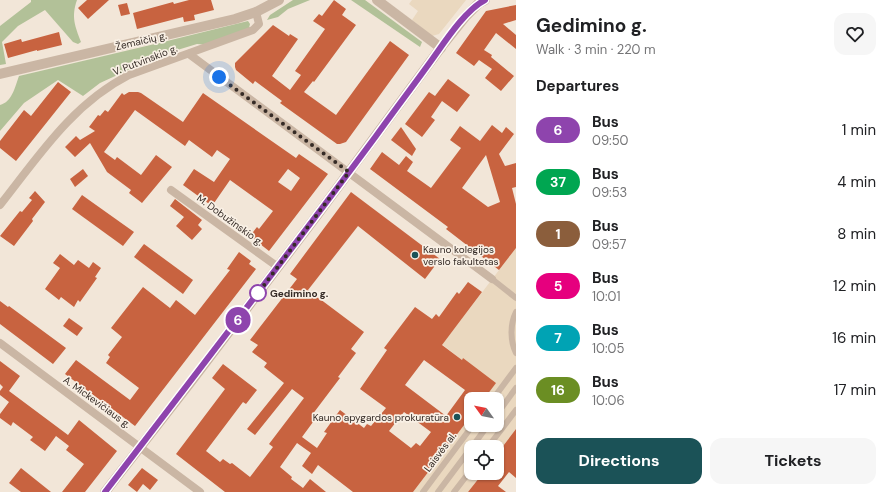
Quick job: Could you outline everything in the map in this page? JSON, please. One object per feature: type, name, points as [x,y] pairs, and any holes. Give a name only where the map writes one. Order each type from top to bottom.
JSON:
[{"type":"street","name":"Žemaičių g.","points":[[0,74],[220,23],[256,12],[279,0]]},
{"type":"street","points":[[377,0],[441,48]]},
{"type":"street","points":[[105,492],[278,267],[441,48],[466,16],[479,3],[485,0]]},
{"type":"street","name":"V. Putvinskio g.","points":[[0,205],[56,134],[71,117],[96,94],[129,75],[253,30],[259,24],[256,12]]},
{"type":"street","points":[[189,54],[516,298]]},
{"type":"street","name":"M. Dobužinskio g.","points":[[171,190],[278,267]]},
{"type":"street","points":[[516,312],[511,332],[516,353]]},
{"type":"street","name":"A. Mickevičiaus g.","points":[[0,343],[200,492]]},
{"type":"street","points":[[498,392],[516,368]]},
{"type":"street","points":[[504,404],[516,388]]},
{"type":"street","points":[[493,440],[516,410]]},
{"type":"street","name":"Laisvės al.","points":[[423,492],[468,432]]},
{"type":"street","points":[[438,492],[464,457]]},
{"type":"street","points":[[454,492],[464,479]]},
{"type":"green space","points":[[31,0],[77,0],[74,11],[74,21],[81,42],[78,44],[73,42],[45,10],[18,26],[2,42],[6,64],[0,65],[0,26],[31,2]]},
{"type":"green space","points":[[293,0],[310,0],[288,9],[278,17],[267,20],[270,15]]},
{"type":"green space","points":[[351,0],[365,0],[422,42],[420,47]]},
{"type":"green space","points":[[248,21],[250,24],[249,28],[208,45],[197,44],[161,55],[100,83],[83,96],[58,80],[24,103],[0,131],[0,105],[7,101],[10,97],[19,76]]},
{"type":"shaded area","points":[[412,0],[466,0],[439,34],[432,36],[412,20],[418,11],[409,4]]},
{"type":"shaded area","points":[[516,248],[516,429],[504,445],[504,440],[464,440],[464,480],[477,480],[468,492],[413,492],[464,425],[464,432],[504,432],[504,392],[480,392],[463,358],[462,360],[438,341],[451,333]]},
{"type":"building","points":[[87,0],[109,0],[88,19],[78,8]]},
{"type":"building","points":[[189,0],[211,0],[214,10],[194,15],[195,20],[184,22],[183,17],[137,29],[133,13],[173,2],[174,4]]},
{"type":"building","points":[[334,0],[346,9],[342,15],[356,25],[314,82],[313,81],[304,92],[336,115],[390,41],[409,55],[346,142],[340,144],[337,144],[280,103],[282,101],[255,81],[253,84],[236,70],[235,67],[235,63],[273,25],[289,36],[290,34],[298,39],[272,76],[290,90],[301,75],[295,71],[325,29],[313,21],[319,14],[322,16]]},
{"type":"building","points":[[127,3],[130,14],[121,16],[118,5]]},
{"type":"building","points":[[516,5],[516,20],[503,24],[516,35],[516,49],[496,33],[484,50],[492,55],[491,57],[514,76],[501,91],[485,78],[492,69],[479,60],[474,66],[456,53],[486,11]]},
{"type":"building","points":[[59,32],[62,45],[8,58],[4,44],[21,39],[22,42]]},
{"type":"building","points":[[448,79],[470,95],[457,112],[442,101],[431,117],[435,120],[422,137],[405,124],[429,92],[435,96]]},
{"type":"building","points":[[58,82],[71,92],[16,161],[0,148],[0,141],[24,110],[31,116]]},
{"type":"building","points":[[129,92],[141,93],[183,122],[203,93],[296,158],[299,154],[328,174],[269,251],[250,236],[257,227],[259,229],[273,211],[230,180],[212,206],[183,185],[194,169],[214,182],[230,159],[217,150],[212,157],[189,140],[185,146],[135,110],[104,152],[115,160],[117,157],[141,175],[156,155],[172,167],[142,203],[129,193],[131,190],[107,172],[90,143],[75,157],[65,147],[76,136],[80,140],[95,131],[89,127],[98,115],[100,116],[105,110],[108,112],[122,93],[124,95]],"holes":[[[288,169],[300,178],[291,191],[278,182]]]},
{"type":"building","points":[[492,125],[502,133],[506,127],[514,134],[499,154],[505,166],[516,163],[516,187],[512,188],[516,204],[516,248],[499,270],[446,229],[448,227],[370,169],[382,152],[399,165],[406,156],[413,162],[407,171],[431,188],[461,148],[450,140],[460,126],[480,141]],"holes":[[[486,155],[500,202],[488,207],[462,188]]]},
{"type":"building","points":[[401,127],[416,149],[412,156],[391,140]]},
{"type":"building","points":[[83,169],[88,176],[75,187],[70,179]]},
{"type":"building","points":[[35,191],[45,202],[14,246],[0,236],[20,211],[22,212],[32,200],[29,198]]},
{"type":"building","points":[[351,192],[440,259],[425,279],[358,226],[308,290],[364,332],[351,349],[356,353],[338,377],[340,378],[312,415],[316,418],[302,437],[317,448],[327,433],[324,432],[340,410],[364,428],[367,424],[371,426],[386,408],[360,389],[387,350],[384,348],[415,307],[432,319],[436,314],[439,317],[457,292],[459,294],[468,282],[482,292],[442,345],[462,360],[463,358],[496,383],[489,392],[464,392],[464,425],[413,492],[353,492],[318,465],[312,474],[302,466],[311,453],[297,443],[280,467],[292,477],[291,479],[303,488],[310,479],[326,492],[225,492],[176,454],[225,389],[212,378],[223,364],[257,390],[246,404],[243,402],[206,451],[220,462],[223,459],[230,464],[232,463],[250,477],[273,447],[269,444],[304,398],[292,389],[255,435],[247,429],[284,383],[264,367],[267,363],[252,352],[258,345],[250,340],[297,279],[290,274]],"holes":[[[424,360],[465,390],[446,416],[405,385]],[[404,412],[431,432],[420,446],[416,443],[411,448],[389,431]]]},
{"type":"building","points":[[82,195],[134,232],[123,246],[72,209]]},
{"type":"building","points":[[175,199],[202,220],[198,225],[202,229],[192,240],[176,226],[184,217],[170,206]]},
{"type":"building","points":[[144,244],[193,280],[183,294],[134,257]]},
{"type":"building","points":[[239,252],[251,261],[249,264],[256,269],[135,426],[65,374],[76,360],[130,400],[139,388],[106,363],[110,357],[108,355],[122,337],[111,328],[143,287],[170,308],[176,300],[195,315],[230,270],[227,269]]},
{"type":"building","points":[[60,254],[74,265],[78,260],[89,268],[93,262],[101,268],[95,277],[97,278],[80,302],[78,300],[74,307],[61,297],[59,300],[45,289],[60,268],[53,263]]},
{"type":"building","points":[[0,301],[66,348],[53,364],[0,324]]},
{"type":"building","points":[[69,318],[83,328],[77,336],[63,326]]},
{"type":"building","points":[[0,361],[20,376],[9,391],[68,435],[79,420],[117,451],[85,492],[62,492],[84,464],[66,450],[69,446],[56,436],[45,451],[30,440],[33,437],[13,422],[11,426],[0,418],[0,414],[9,402],[0,395],[0,391],[3,387],[0,384]]},
{"type":"building","points":[[516,429],[516,478],[509,472],[504,478],[504,445]]},
{"type":"building","points":[[21,468],[51,492],[21,492],[9,483]]},
{"type":"building","points":[[142,468],[158,480],[150,490],[143,484],[137,492],[128,485]]},
{"type":"building","points":[[477,480],[503,480],[498,486],[506,492],[468,492]]},
{"type":"bus line","name":"6","points":[[105,492],[318,214],[442,46],[466,16],[479,3],[485,0]]},
{"type":"place","name":"Kauno kolegijos verslo fakultetas","points":[[415,255]]},
{"type":"place","name":"Gedimino g.","points":[[258,293]]},
{"type":"place","name":"Kauno apygardos prokuratūra","points":[[457,417]]},
{"type":"route","points":[[219,77],[349,172],[256,296],[258,293]]}]
